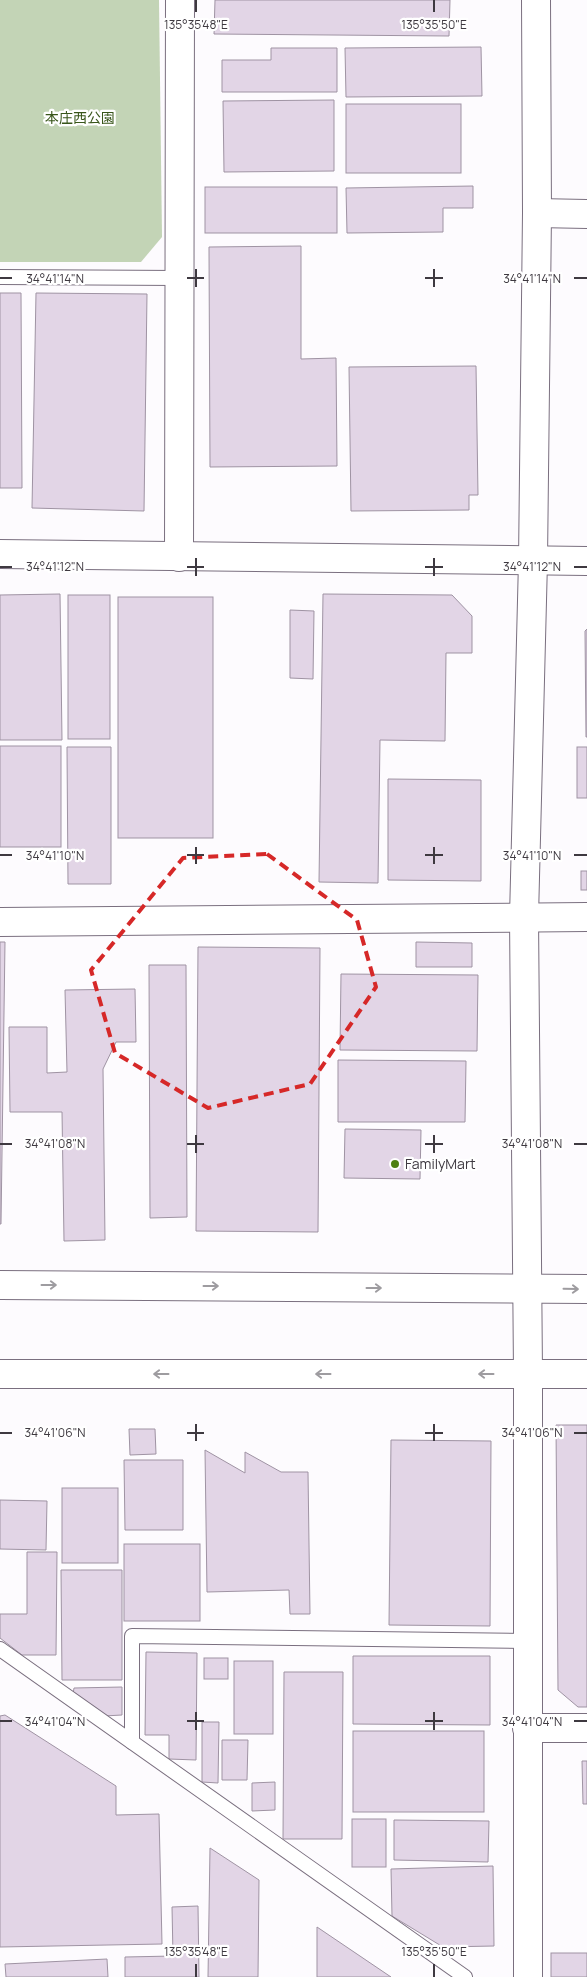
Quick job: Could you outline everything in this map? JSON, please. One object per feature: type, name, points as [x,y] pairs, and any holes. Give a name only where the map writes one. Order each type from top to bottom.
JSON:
[{"type":"street","points":[[179,557],[180,0]]},
{"type":"street","points":[[528,1977],[528,1288],[524,917],[533,561],[537,213],[536,0]]},
{"type":"street","points":[[537,213],[587,214]]},
{"type":"street","points":[[0,554],[587,561]]},
{"type":"street","points":[[0,922],[587,917]]},
{"type":"street","points":[[0,1285],[587,1289]]},
{"type":"street","points":[[0,1374],[587,1374]]},
{"type":"street","points":[[527,1728],[587,1728]]},
{"type":"lane","points":[[0,277],[179,278]]},
{"type":"lane","points":[[132,1742],[132,1636],[527,1641]]},
{"type":"lane","points":[[0,1649],[465,1977]]},
{"type":"highlighted area","points":[[267,854],[357,920],[376,987],[310,1084],[208,1108],[115,1053],[91,970],[183,858]]},
{"type":"green space","name":"本庄西公園","points":[[0,0],[159,0],[162,237],[141,262],[0,262]]},
{"type":"building","points":[[215,0],[450,0],[449,36],[214,34]]},
{"type":"building","points":[[481,47],[482,96],[346,97],[345,48]]},
{"type":"building","points":[[271,48],[337,48],[337,92],[222,92],[222,60],[271,60]]},
{"type":"building","points":[[334,100],[334,171],[224,172],[223,101]]},
{"type":"building","points":[[346,104],[461,104],[461,173],[346,173]]},
{"type":"building","points":[[473,186],[473,208],[443,208],[443,232],[347,233],[346,188]]},
{"type":"building","points":[[205,187],[337,187],[337,233],[205,233]]},
{"type":"building","points":[[301,246],[301,359],[336,358],[337,466],[210,467],[209,247]]},
{"type":"building","points":[[0,293],[21,293],[22,488],[0,488]]},
{"type":"building","points":[[36,293],[147,294],[144,511],[32,508]]},
{"type":"building","points":[[476,366],[478,495],[469,495],[469,510],[351,511],[349,367]]},
{"type":"building","points":[[60,594],[62,740],[0,740],[0,595]]},
{"type":"building","points":[[323,594],[452,595],[472,616],[472,653],[446,653],[445,741],[380,740],[378,883],[319,882]]},
{"type":"building","points":[[68,595],[110,595],[110,739],[68,739]]},
{"type":"building","points":[[118,597],[213,597],[213,838],[118,838]]},
{"type":"building","points":[[290,610],[314,611],[313,679],[290,678]]},
{"type":"building","points":[[587,629],[587,737],[586,737],[585,631]]},
{"type":"building","points":[[0,746],[61,746],[61,847],[0,847]]},
{"type":"building","points":[[67,747],[111,747],[111,884],[68,884]]},
{"type":"building","points":[[577,747],[587,747],[587,798],[577,798]]},
{"type":"building","points":[[388,779],[481,780],[481,881],[388,880]]},
{"type":"building","points":[[581,871],[587,871],[587,890],[581,890]]},
{"type":"building","points":[[0,942],[5,942],[1,1224],[0,1224]]},
{"type":"building","points":[[416,942],[472,943],[472,967],[416,967]]},
{"type":"building","points":[[198,947],[320,948],[318,1232],[196,1231]]},
{"type":"building","points":[[149,965],[186,965],[187,1217],[150,1218]]},
{"type":"building","points":[[341,974],[478,975],[477,1051],[340,1050]]},
{"type":"building","points":[[135,989],[136,1042],[116,1042],[103,1069],[105,1240],[64,1241],[62,1112],[10,1112],[9,1027],[47,1027],[47,1073],[67,1072],[65,990]]},
{"type":"building","points":[[338,1060],[466,1061],[465,1122],[338,1122]]},
{"type":"building","points":[[345,1129],[421,1130],[420,1179],[344,1178]]},
{"type":"building","points":[[556,1425],[587,1425],[587,1707],[578,1707],[558,1690]]},
{"type":"building","points":[[129,1429],[155,1429],[156,1454],[130,1455]]},
{"type":"building","points":[[391,1440],[491,1441],[490,1626],[389,1625]]},
{"type":"building","points":[[205,1450],[245,1473],[245,1452],[281,1472],[308,1472],[310,1614],[290,1614],[289,1590],[207,1592]]},
{"type":"building","points":[[124,1460],[183,1460],[183,1530],[125,1530]]},
{"type":"building","points":[[62,1488],[118,1488],[118,1563],[62,1563]]},
{"type":"building","points":[[0,1500],[47,1501],[46,1550],[0,1549]]},
{"type":"building","points":[[124,1544],[200,1544],[200,1621],[124,1621]]},
{"type":"building","points":[[27,1552],[57,1552],[56,1655],[22,1655],[0,1638],[0,1614],[27,1614]]},
{"type":"building","points":[[61,1570],[122,1570],[122,1680],[62,1680]]},
{"type":"building","points":[[146,1652],[197,1653],[196,1760],[169,1759],[169,1735],[145,1735]]},
{"type":"building","points":[[353,1656],[490,1656],[490,1725],[353,1724]]},
{"type":"building","points":[[204,1658],[228,1658],[228,1679],[204,1679]]},
{"type":"building","points":[[234,1661],[273,1661],[273,1734],[234,1734]]},
{"type":"building","points":[[284,1672],[343,1672],[342,1839],[283,1839]]},
{"type":"building","points":[[122,1687],[122,1715],[104,1716],[73,1694],[74,1688]]},
{"type":"building","points":[[5,1715],[116,1786],[116,1815],[159,1814],[162,1944],[0,1947],[0,1716]]},
{"type":"building","points":[[202,1722],[219,1722],[218,1783],[202,1782]]},
{"type":"building","points":[[353,1731],[484,1731],[484,1812],[353,1812]]},
{"type":"building","points":[[222,1740],[248,1740],[247,1780],[222,1780]]},
{"type":"building","points":[[582,1761],[587,1761],[587,1804],[583,1804]]},
{"type":"building","points":[[275,1782],[275,1810],[252,1811],[252,1783]]},
{"type":"building","points":[[352,1819],[386,1819],[386,1867],[352,1867]]},
{"type":"building","points":[[394,1820],[489,1821],[488,1862],[394,1860]]},
{"type":"building","points":[[210,1848],[259,1880],[258,1977],[208,1977]]},
{"type":"building","points":[[493,1866],[494,1946],[443,1947],[392,1916],[391,1869]]},
{"type":"building","points":[[198,1906],[199,1977],[125,1977],[125,1957],[173,1956],[172,1907]]},
{"type":"building","points":[[317,1927],[391,1977],[317,1977]]},
{"type":"building","points":[[551,1953],[587,1953],[587,1977],[551,1977]]},
{"type":"building","points":[[107,1959],[108,1977],[6,1977],[5,1964]]},
{"type":"place","name":"FamilyMart","points":[[395,1164]]}]
